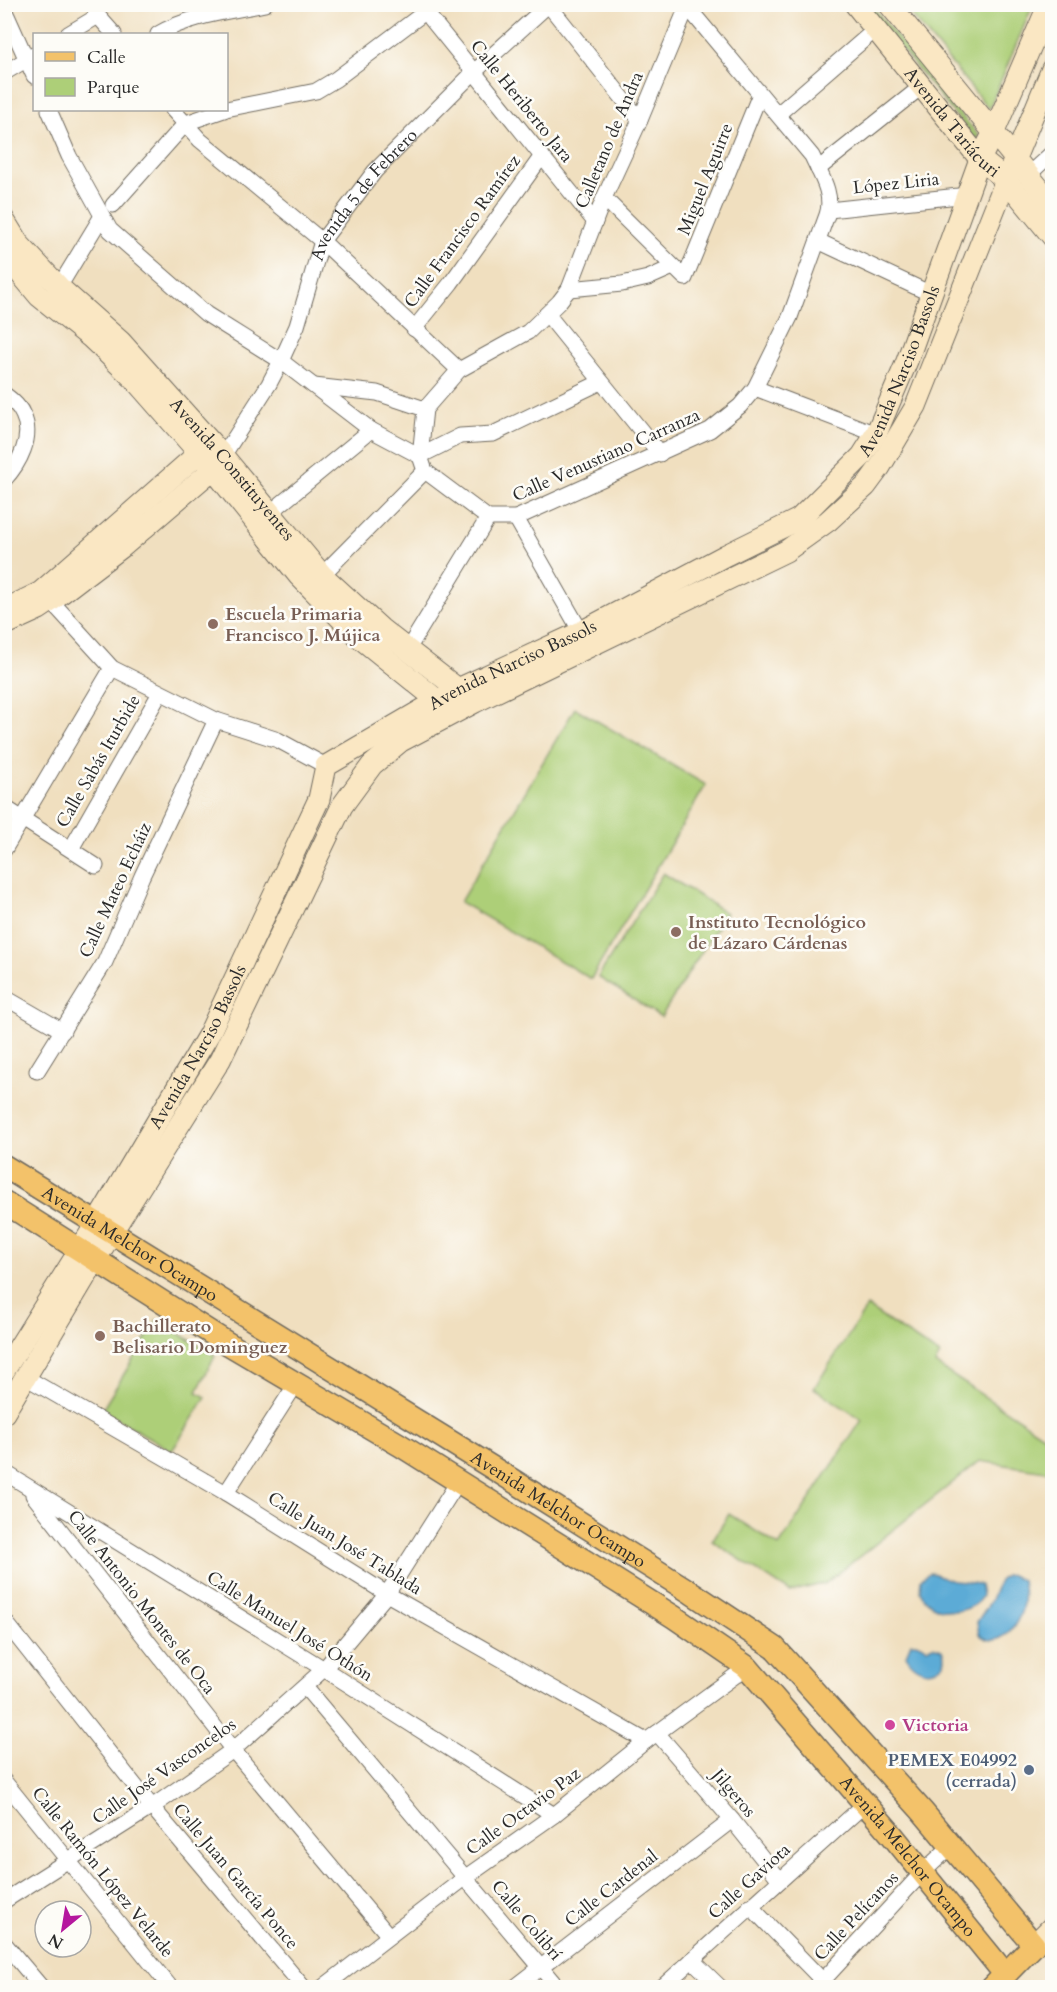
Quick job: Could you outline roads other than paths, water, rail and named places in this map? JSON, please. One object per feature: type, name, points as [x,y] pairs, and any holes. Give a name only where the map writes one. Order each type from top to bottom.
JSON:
[{"type":"main road","name":"Avenida Melchor Ocampo","points":[[4,1166],[416,1420],[692,1593],[775,1648],[951,1846],[1034,1945]]},
{"type":"main road","name":"Avenida Melchor Ocampo","points":[[4,1202],[296,1384],[400,1445],[674,1617],[747,1667],[922,1873],[999,1981]]},
{"type":"main road","points":[[400,1445],[416,1420]]},
{"type":"main road","points":[[999,1981],[1034,1945]]},
{"type":"street","points":[[160,33],[194,18],[265,4]]},
{"type":"street","name":"Avenida Tariácuri","points":[[855,4],[980,159],[1006,180],[1053,236]]},
{"type":"street","name":"Avenida Tariácuri","points":[[889,4],[993,134],[1053,204]]},
{"type":"street","name":"Avenida Narciso Bassols","points":[[4,1413],[11,1366],[220,1060],[342,806],[372,765],[446,708],[458,689],[581,632],[799,519],[862,456],[876,434],[907,361],[980,159],[993,134],[1048,4]]},
{"type":"street","points":[[549,5],[640,120]]},
{"type":"street","name":"Avenida 5 de Febrero","points":[[4,625],[39,609],[122,547],[240,428],[269,384],[297,326],[322,242],[375,171],[474,72],[549,5]]},
{"type":"street","name":"Calletano de Andra","points":[[425,409],[459,370],[528,332],[569,289],[604,198],[640,120],[686,6]]},
{"type":"street","name":"Calle Venustiano Carranza","points":[[488,518],[516,518],[710,430],[740,406],[755,388],[790,317],[829,210],[826,183],[812,156],[686,6]]},
{"type":"street","points":[[228,108],[316,91],[336,79],[422,8]]},
{"type":"street","name":"Calle Heriberto Jara","points":[[422,8],[595,222]]},
{"type":"street","points":[[4,9],[31,58],[4,73]]},
{"type":"street","points":[[69,33],[96,10],[113,33]]},
{"type":"street","points":[[778,114],[876,29]]},
{"type":"street","name":"Avenida Narciso Bassols","points":[[104,1228],[209,1034],[319,799],[326,766],[446,708],[475,702],[786,551],[828,521],[866,486],[880,467],[916,406],[1006,180],[1021,167],[1053,69]]},
{"type":"street","points":[[818,169],[921,87]]},
{"type":"street","name":"Miguel Aguirre","points":[[673,267],[685,278],[760,94]]},
{"type":"street","points":[[49,111],[69,156],[110,230],[206,314],[281,361],[371,430],[423,463],[488,518],[408,649]]},
{"type":"street","points":[[174,111],[200,140],[322,242],[459,370]]},
{"type":"street","points":[[113,205],[186,123],[219,111]]},
{"type":"street","points":[[1021,167],[1053,153]]},
{"type":"street","name":"Calle Francisco Ramírez","points":[[414,329],[451,283],[542,156]]},
{"type":"street","name":"López Liria","points":[[829,210],[968,195]]},
{"type":"street","points":[[569,289],[630,282],[648,278],[673,267],[604,198]]},
{"type":"street","points":[[59,287],[102,216]]},
{"type":"street","name":"Avenida Constituyentes","points":[[4,220],[18,243],[59,287],[120,341],[212,456],[299,576],[359,637],[446,708]]},
{"type":"street","points":[[818,241],[930,294]]},
{"type":"street","name":"Avenida Constituyentes","points":[[4,254],[39,296],[90,337],[271,512],[296,546],[322,575],[381,629],[475,702]]},
{"type":"street","points":[[547,314],[660,454]]},
{"type":"street","points":[[322,575],[423,463],[460,436],[493,434],[601,382]]},
{"type":"street","points":[[313,386],[377,393],[425,409],[423,463]]},
{"type":"street","points":[[755,388],[876,434]]},
{"type":"street","points":[[4,394],[24,416],[26,431],[24,451],[12,472],[4,480]]},
{"type":"street","points":[[271,512],[371,430]]},
{"type":"street","name":"Avenida 5 de Febrero","points":[[4,609],[40,592],[212,456]]},
{"type":"street","points":[[850,469],[866,486]]},
{"type":"street","points":[[516,518],[581,632]]},
{"type":"street","points":[[51,601],[112,668],[216,720],[278,740],[326,766]]},
{"type":"street","points":[[4,850],[112,668]]},
{"type":"street","name":"Calle Sabás Iturbide","points":[[71,849],[160,693]]},
{"type":"street","name":"Calle Mateo Echáiz","points":[[37,1071],[105,962],[142,876],[216,720]]},
{"type":"street","points":[[4,807],[96,866]]},
{"type":"street","points":[[302,833],[324,844]]},
{"type":"street","points":[[4,997],[63,1031]]},
{"type":"street","name":"Calle Juan José Tablada","points":[[11,1366],[226,1493],[387,1594],[652,1737]]},
{"type":"street","points":[[226,1493],[296,1384]]},
{"type":"street","name":"Calle Manuel José Othón","points":[[4,1472],[324,1669],[554,1815]]},
{"type":"street","name":"Calle José Vasconcelos","points":[[4,1901],[152,1807],[232,1750],[305,1687],[324,1669],[387,1594],[458,1482]]},
{"type":"street","name":"Calle Antonio Montes de Oca","points":[[26,1485],[232,1750],[389,1936]]},
{"type":"street","name":"Calle Juan García Ponce","points":[[4,1620],[152,1807],[304,1988]]},
{"type":"street","name":"Calle Octavio Paz","points":[[325,1986],[466,1877],[554,1815],[652,1737],[747,1667]]},
{"type":"street","name":"Calle Colibrí","points":[[305,1687],[558,1988]]},
{"type":"street","name":"Jilgeros","points":[[652,1737],[732,1820],[780,1880]]},
{"type":"street","name":"Calle Ramón López Velarde","points":[[4,1781],[171,1988]]},
{"type":"street","name":"Calle Gaviota","points":[[661,1988],[865,1804]]},
{"type":"street","name":"Calle Cardenal","points":[[514,1988],[732,1820]]},
{"type":"street","name":"Calle Pelícanos","points":[[819,1984],[922,1873],[951,1846]]},
{"type":"street","points":[[750,1906],[819,1984]]},
{"type":"street","points":[[1034,1945],[1053,1927]]},
{"type":"street","points":[[4,1943],[42,1988]]},
{"type":"street","points":[[692,1959],[721,1988]]},
{"type":"water","points":[[929,1573],[980,1585],[982,1596],[976,1603],[959,1611],[941,1609],[925,1599],[920,1591],[921,1579]]},
{"type":"water","points":[[1011,1575],[1022,1580],[1023,1598],[1020,1616],[1006,1635],[993,1640],[986,1639],[979,1634],[977,1622],[990,1602],[999,1581]]},
{"type":"water","points":[[911,1643],[927,1648],[933,1646],[942,1649],[944,1663],[939,1668],[928,1671],[918,1668],[906,1655]]},
{"type":"place","name":"Escuela Primaria Francisco J. Mújica","points":[[213,624]]},
{"type":"place","name":"Instituto Tecnológico de Lázaro Cárdenas","points":[[676,932]]},
{"type":"place","name":"Bachillerato Belisario Dominguez","points":[[100,1336]]},
{"type":"place","name":"Victoria","points":[[890,1725]]},
{"type":"place","name":"PEMEX E04992 (cerrada)","points":[[1029,1770]]}]
